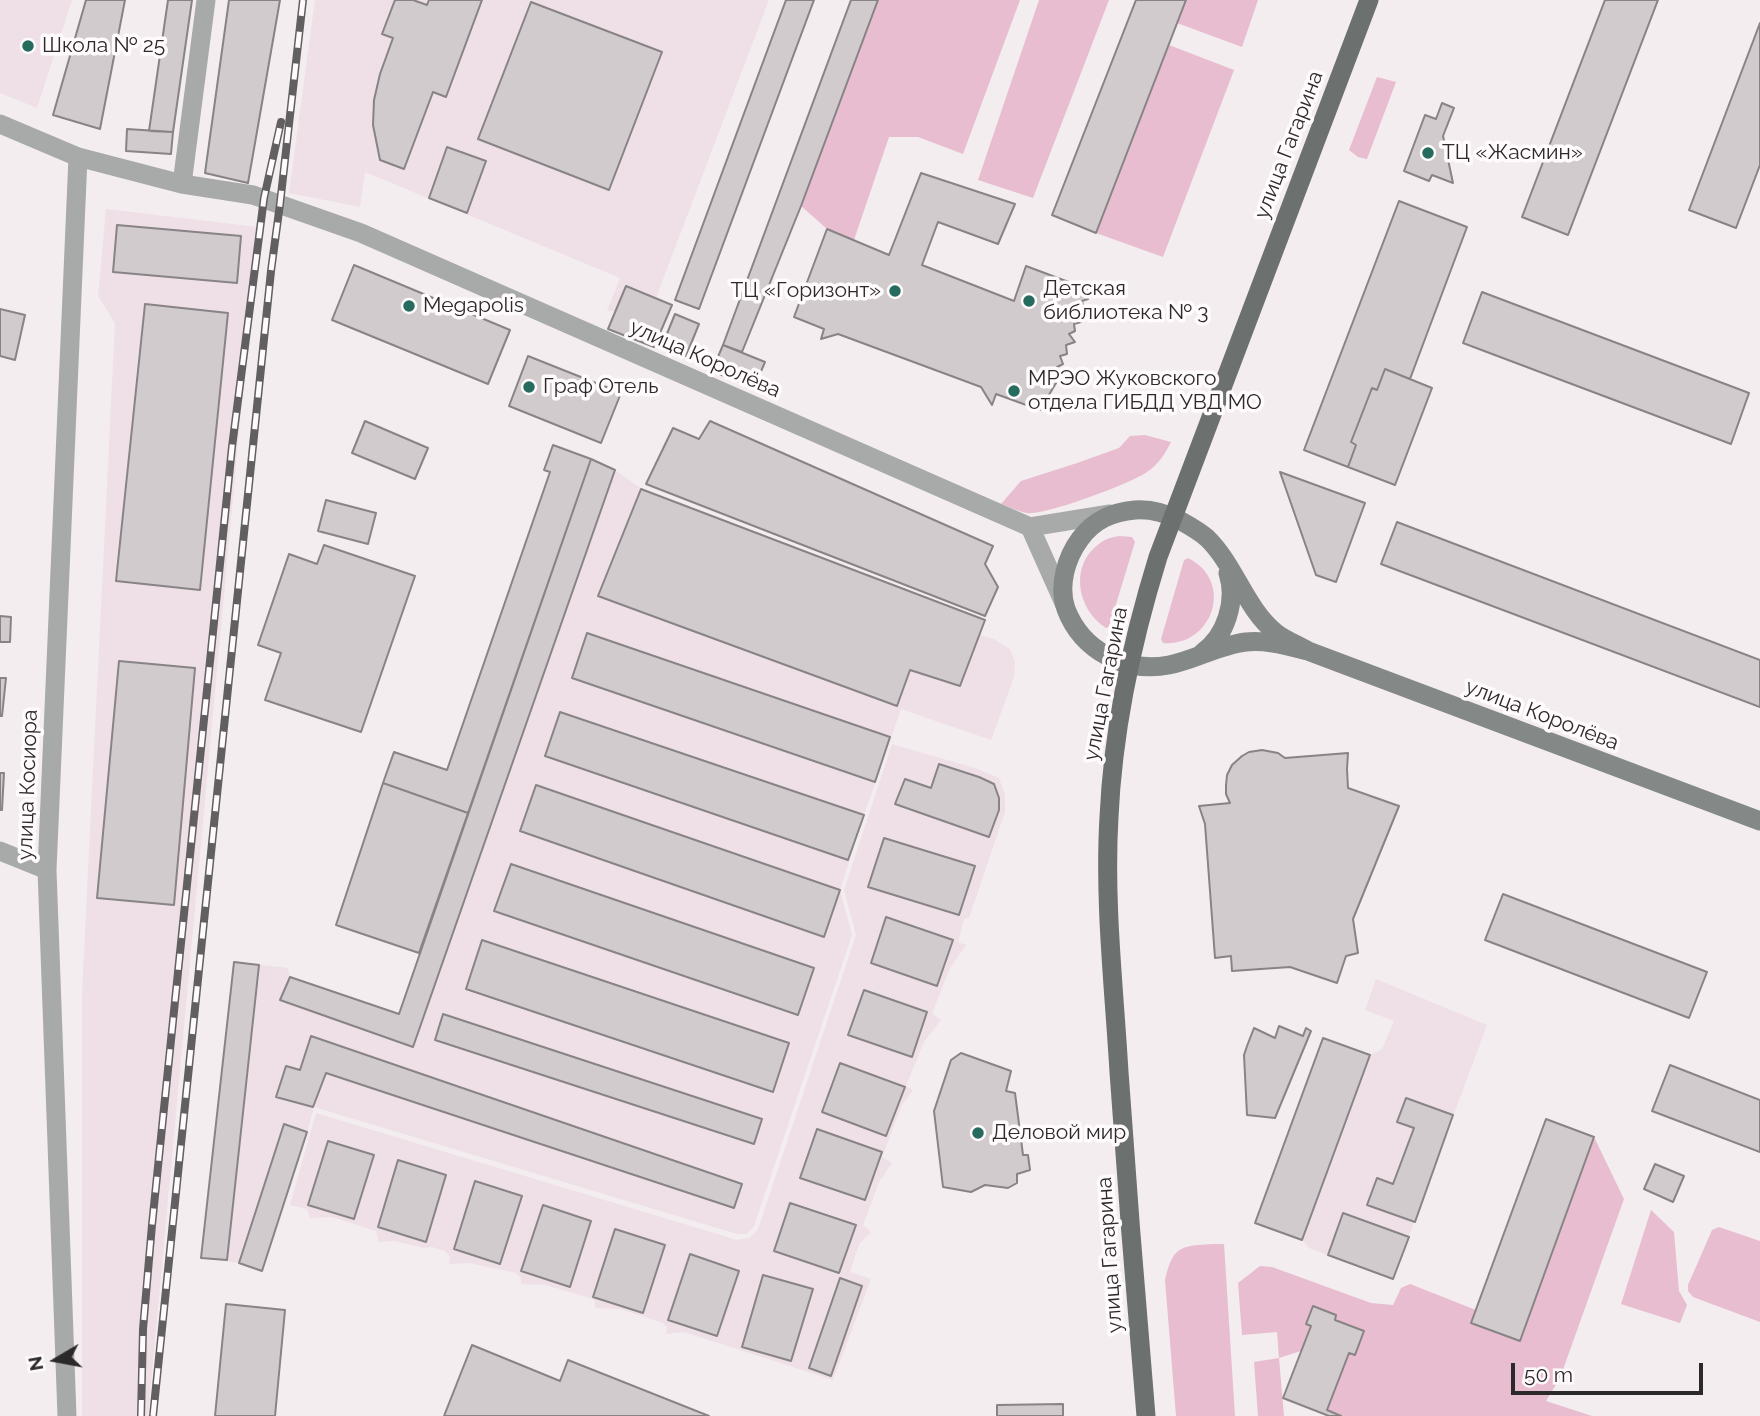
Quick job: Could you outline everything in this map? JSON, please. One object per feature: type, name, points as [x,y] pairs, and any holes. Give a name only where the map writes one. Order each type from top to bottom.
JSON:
[{"type":"main road","name":"улица Гагарина","points":[[1146,1416],[1130,1228],[1109,906],[1108,820],[1116,735],[1140,615],[1158,557],[1369,0]]},
{"type":"main road","points":[[1142,510],[1157,512],[1192,527],[1207,538],[1253,607],[1276,633],[1308,651],[1264,641],[1231,645],[1168,665],[1129,664],[1107,657],[1092,648],[1070,618],[1065,604],[1064,572],[1075,545],[1087,529],[1098,521],[1111,514],[1142,510]]},
{"type":"main road","points":[[1198,656],[1219,635],[1226,622],[1231,580],[1225,562]]},
{"type":"main road","name":"улица Королёва","points":[[1308,651],[1760,821]]},
{"type":"street","points":[[182,184],[206,0]]},
{"type":"street","name":"улица Королёва","points":[[0,124],[78,157],[182,184],[253,195],[361,233],[1030,527]]},
{"type":"street","name":"улица Косиора","points":[[66,1416],[47,870],[78,157]]},
{"type":"street","points":[[1065,604],[1030,527],[1111,514]]},
{"type":"street","points":[[0,851],[47,870]]},
{"type":"shaded area","name":"Школа № 25","points":[[0,0],[72,0],[37,108],[0,93]]},
{"type":"shaded area","points":[[315,0],[769,0],[651,311],[607,311],[620,278],[365,172],[360,207],[289,193]]},
{"type":"shaded area","points":[[878,0],[1020,0],[963,154],[918,137],[889,137],[854,240],[827,229],[801,206]]},
{"type":"shaded area","points":[[1039,0],[1109,0],[1033,198],[978,180]]},
{"type":"shaded area","points":[[1186,0],[1258,0],[1242,47],[1177,23]]},
{"type":"shaded area","points":[[1169,45],[1234,70],[1163,257],[1096,233]]},
{"type":"shaded area","points":[[1377,77],[1396,82],[1367,159],[1358,157],[1349,150]]},
{"type":"shaded area","points":[[106,209],[258,227],[148,1416],[82,1416],[82,993],[115,323],[98,296]]},
{"type":"shaded area","points":[[1145,435],[1171,442],[1158,463],[1138,477],[1088,498],[1036,513],[1027,513],[1001,504],[1021,481],[1119,448],[1130,436]]},
{"type":"shaded area","points":[[591,459],[615,470],[642,489],[985,620],[979,635],[994,639],[1010,649],[1015,662],[1014,677],[991,740],[901,709],[840,890],[852,935],[754,1226],[747,1234],[737,1234],[314,1107],[262,1271],[239,1263],[201,1258],[234,962],[288,968],[290,977],[399,1014]]},
{"type":"shaded area","points":[[1119,536],[1132,537],[1135,542],[1109,627],[1106,628],[1088,610],[1080,587],[1080,575],[1089,553],[1104,541]]},
{"type":"shaded area","points":[[1188,558],[1202,568],[1211,582],[1214,596],[1212,611],[1195,635],[1180,641],[1163,643],[1161,639],[1184,560]]},
{"type":"shaded area","points":[[892,744],[978,769],[999,778],[1005,795],[1005,812],[969,918],[964,919],[958,942],[966,945],[950,968],[932,1014],[941,1020],[924,1042],[906,1086],[913,1090],[902,1105],[882,1157],[892,1163],[879,1182],[863,1225],[871,1232],[859,1244],[850,1272],[871,1279],[833,1380],[684,1332],[666,1334],[667,1328],[663,1323],[620,1309],[595,1308],[595,1301],[590,1298],[546,1285],[521,1284],[521,1278],[516,1273],[469,1263],[449,1264],[450,1257],[445,1251],[432,1247],[424,1248],[395,1241],[379,1242],[376,1231],[332,1217],[310,1218],[307,1209],[290,1205],[316,1113],[736,1240],[750,1238],[758,1229],[856,935],[844,890]]},
{"type":"shaded area","points":[[1376,979],[1487,1025],[1393,1279],[1309,1248],[1302,1240],[1255,1223],[1323,1038],[1370,1055],[1382,1049],[1394,1021],[1365,1010]]},
{"type":"shaded area","points":[[1594,1137],[1624,1199],[1560,1378],[1546,1401],[1592,1416],[1341,1416],[1327,1410],[1349,1353],[1355,1355],[1364,1332],[1335,1320],[1336,1315],[1313,1306],[1306,1324],[1311,1326],[1301,1351],[1279,1358],[1277,1332],[1242,1335],[1238,1283],[1260,1266],[1272,1267],[1371,1303],[1393,1305],[1401,1288],[1410,1284],[1476,1310],[1519,1340]]},
{"type":"shaded area","points":[[1651,1210],[1674,1232],[1679,1291],[1687,1305],[1680,1323],[1621,1304]]},
{"type":"shaded area","points":[[1719,1227],[1760,1241],[1760,1322],[1693,1297],[1688,1291],[1688,1285],[1712,1230]]},
{"type":"shaded area","points":[[1224,1244],[1235,1416],[1176,1416],[1165,1280],[1168,1268],[1175,1254],[1186,1247]]},
{"type":"shaded area","points":[[1279,1358],[1284,1416],[1258,1416],[1254,1362]]},
{"type":"building","points":[[86,0],[125,0],[100,129],[53,115]]},
{"type":"building","points":[[168,0],[192,0],[173,132],[149,131]]},
{"type":"building","points":[[229,0],[280,0],[248,183],[205,173]]},
{"type":"building","points":[[395,0],[413,0],[427,5],[429,0],[482,0],[446,97],[433,92],[404,169],[380,160],[373,125],[374,100],[393,38],[382,34]]},
{"type":"building","points":[[786,0],[814,0],[699,309],[675,300]]},
{"type":"building","points":[[851,0],[878,0],[801,206],[742,352],[723,345]]},
{"type":"building","points":[[1136,0],[1186,0],[1096,233],[1052,215]]},
{"type":"building","points":[[1605,0],[1658,0],[1568,235],[1522,217]]},
{"type":"building","points":[[531,2],[662,52],[609,190],[478,139]]},
{"type":"building","points":[[1760,23],[1760,165],[1736,228],[1689,210]]},
{"type":"building","name":"ТЦ «Жасмин»","points":[[1442,103],[1454,108],[1443,136],[1453,183],[1432,175],[1429,181],[1404,171],[1425,115],[1436,119]]},
{"type":"building","points":[[127,129],[173,132],[171,154],[126,151]]},
{"type":"building","points":[[447,147],[486,161],[467,213],[429,198]]},
{"type":"building","name":"ТЦ «Горизонт»","points":[[921,173],[1015,204],[998,244],[938,222],[922,265],[1014,301],[1026,266],[1090,290],[1085,292],[1088,299],[1082,301],[1084,310],[1079,312],[1081,322],[1074,324],[1075,331],[1069,334],[1075,342],[1066,345],[1067,354],[1060,356],[1063,364],[1057,367],[1059,373],[1053,376],[1056,383],[1040,410],[996,394],[992,405],[981,387],[838,334],[821,339],[824,329],[794,317],[827,229],[889,255]]},
{"type":"building","points":[[1399,201],[1467,227],[1410,379],[1385,369],[1377,390],[1372,388],[1351,442],[1356,445],[1348,467],[1304,450]]},
{"type":"building","points":[[117,225],[241,236],[237,283],[113,272]]},
{"type":"building","points":[[354,265],[510,330],[488,384],[332,320]]},
{"type":"building","points":[[626,286],[672,305],[654,347],[608,329]]},
{"type":"building","points":[[1482,292],[1749,393],[1731,444],[1463,343]]},
{"type":"building","points":[[145,304],[228,313],[200,590],[116,581]]},
{"type":"building","points":[[0,309],[25,315],[15,360],[0,356]]},
{"type":"building","points":[[675,314],[699,324],[686,356],[662,346]]},
{"type":"building","points":[[723,345],[765,362],[754,388],[712,371]]},
{"type":"building","points":[[528,356],[621,393],[601,443],[509,406]]},
{"type":"building","points":[[1385,369],[1432,388],[1395,485],[1348,467],[1356,445],[1351,442],[1372,388],[1377,390]]},
{"type":"building","points":[[365,421],[428,448],[415,479],[352,453]]},
{"type":"building","points":[[710,421],[993,546],[985,564],[998,587],[985,616],[646,484],[673,428],[699,439]]},
{"type":"building","points":[[553,445],[591,459],[468,813],[383,783],[394,752],[447,770],[550,472],[544,470]]},
{"type":"building","points":[[591,459],[615,470],[413,1047],[280,1000],[290,977],[399,1014]]},
{"type":"building","points":[[1280,472],[1365,503],[1336,582],[1316,575]]},
{"type":"building","points":[[641,489],[985,620],[960,686],[910,670],[897,706],[598,596]]},
{"type":"building","points":[[326,500],[376,513],[368,544],[318,531]]},
{"type":"building","points":[[1397,522],[1760,660],[1760,707],[1381,564]]},
{"type":"building","points":[[324,545],[415,576],[361,732],[265,700],[281,653],[258,645],[289,554],[317,564]]},
{"type":"building","points":[[0,616],[11,617],[10,642],[0,642]]},
{"type":"building","points":[[587,633],[890,737],[875,782],[572,678]]},
{"type":"building","points":[[119,661],[195,668],[174,905],[97,898]]},
{"type":"building","points":[[0,678],[6,678],[2,716],[0,716]]},
{"type":"building","points":[[560,712],[864,815],[848,860],[545,756]]},
{"type":"building","points":[[1262,750],[1278,753],[1285,758],[1348,753],[1348,788],[1399,806],[1353,919],[1358,953],[1346,956],[1337,983],[1290,967],[1232,971],[1231,956],[1215,958],[1205,824],[1199,806],[1230,803],[1226,785],[1232,765],[1249,752]]},
{"type":"building","points":[[939,764],[994,784],[999,798],[999,810],[989,837],[895,804],[905,779],[931,788]]},
{"type":"building","points":[[0,773],[4,773],[2,810],[0,810]]},
{"type":"building","points":[[383,783],[468,813],[419,953],[336,925]]},
{"type":"building","points":[[536,785],[840,890],[824,937],[520,831]]},
{"type":"building","points":[[884,838],[975,866],[959,915],[868,887]]},
{"type":"building","points":[[511,864],[814,968],[798,1015],[494,911]]},
{"type":"building","points":[[1503,894],[1707,972],[1689,1018],[1485,940]]},
{"type":"building","points":[[886,917],[953,940],[937,986],[871,963]]},
{"type":"building","points":[[482,940],[789,1043],[773,1092],[466,989]]},
{"type":"building","points":[[234,962],[259,965],[227,1260],[201,1258]]},
{"type":"building","points":[[864,990],[927,1012],[912,1057],[848,1035]]},
{"type":"building","points":[[443,1014],[762,1119],[754,1144],[435,1040]]},
{"type":"building","points":[[1279,1026],[1303,1036],[1306,1028],[1311,1031],[1275,1118],[1247,1115],[1244,1055],[1247,1046],[1254,1028],[1275,1038]]},
{"type":"building","points":[[311,1036],[742,1184],[734,1208],[326,1073],[313,1107],[276,1097],[286,1066],[300,1070]]},
{"type":"building","points":[[1323,1038],[1370,1055],[1302,1240],[1255,1223]]},
{"type":"building","name":"Деловой мир","points":[[961,1053],[1011,1071],[1006,1091],[1015,1093],[1023,1155],[1028,1155],[1030,1170],[1017,1174],[1017,1183],[1008,1188],[985,1185],[971,1192],[943,1187],[934,1111],[951,1060]]},
{"type":"building","points":[[840,1063],[905,1087],[886,1136],[822,1112]]},
{"type":"building","points":[[1670,1065],[1760,1100],[1760,1152],[1652,1111]]},
{"type":"building","points":[[1406,1098],[1453,1115],[1415,1222],[1367,1205],[1377,1178],[1393,1184],[1414,1128],[1397,1122]]},
{"type":"building","points":[[1546,1119],[1594,1137],[1520,1341],[1471,1323]]},
{"type":"building","points":[[284,1124],[307,1132],[262,1271],[239,1263]]},
{"type":"building","points":[[817,1129],[882,1152],[865,1200],[800,1178]]},
{"type":"building","points":[[328,1141],[374,1155],[354,1219],[308,1205]]},
{"type":"building","points":[[398,1160],[446,1175],[426,1242],[378,1227]]},
{"type":"building","points":[[1655,1164],[1684,1176],[1673,1202],[1644,1189]]},
{"type":"building","points":[[475,1181],[522,1196],[500,1264],[454,1249]]},
{"type":"building","points":[[790,1203],[856,1225],[839,1273],[774,1251]]},
{"type":"building","points":[[543,1205],[591,1221],[570,1287],[521,1271]]},
{"type":"building","points":[[1343,1213],[1409,1237],[1393,1279],[1328,1255]]},
{"type":"building","points":[[615,1229],[665,1245],[643,1313],[593,1297]]},
{"type":"building","points":[[690,1254],[739,1271],[717,1336],[668,1320]]},
{"type":"building","points":[[763,1275],[813,1289],[791,1361],[742,1347]]},
{"type":"building","points":[[840,1278],[862,1286],[831,1376],[809,1368]]},
{"type":"building","points":[[226,1304],[285,1310],[275,1416],[215,1416]]},
{"type":"building","points":[[1313,1306],[1336,1315],[1335,1320],[1364,1331],[1355,1355],[1349,1353],[1327,1410],[1341,1416],[1329,1416],[1283,1398],[1311,1326],[1306,1324]]},
{"type":"building","points":[[472,1345],[560,1381],[568,1360],[709,1416],[444,1416]]},
{"type":"building","points":[[1063,1404],[1063,1416],[997,1416],[997,1405]]},
{"type":"railway","points":[[153,1416],[271,271],[303,0]]},
{"type":"railway","points":[[141,1416],[143,1329],[152,1225],[232,447],[264,198],[281,122]]},
{"type":"place","name":"Школа № 25","points":[[28,46]]},
{"type":"place","name":"ТЦ «Жасмин»","points":[[1428,153]]},
{"type":"place","name":"ТЦ «Горизонт»","points":[[895,291]]},
{"type":"place","name":"Детская библиотека № 3","points":[[1029,301]]},
{"type":"place","name":"Megapolis","points":[[409,306]]},
{"type":"place","name":"Граф Отель","points":[[529,387]]},
{"type":"place","name":"МРЭО Жуковского отдела ГИБДД УВД МО","points":[[1014,391]]},
{"type":"place","name":"Деловой мир","points":[[978,1133]]}]
